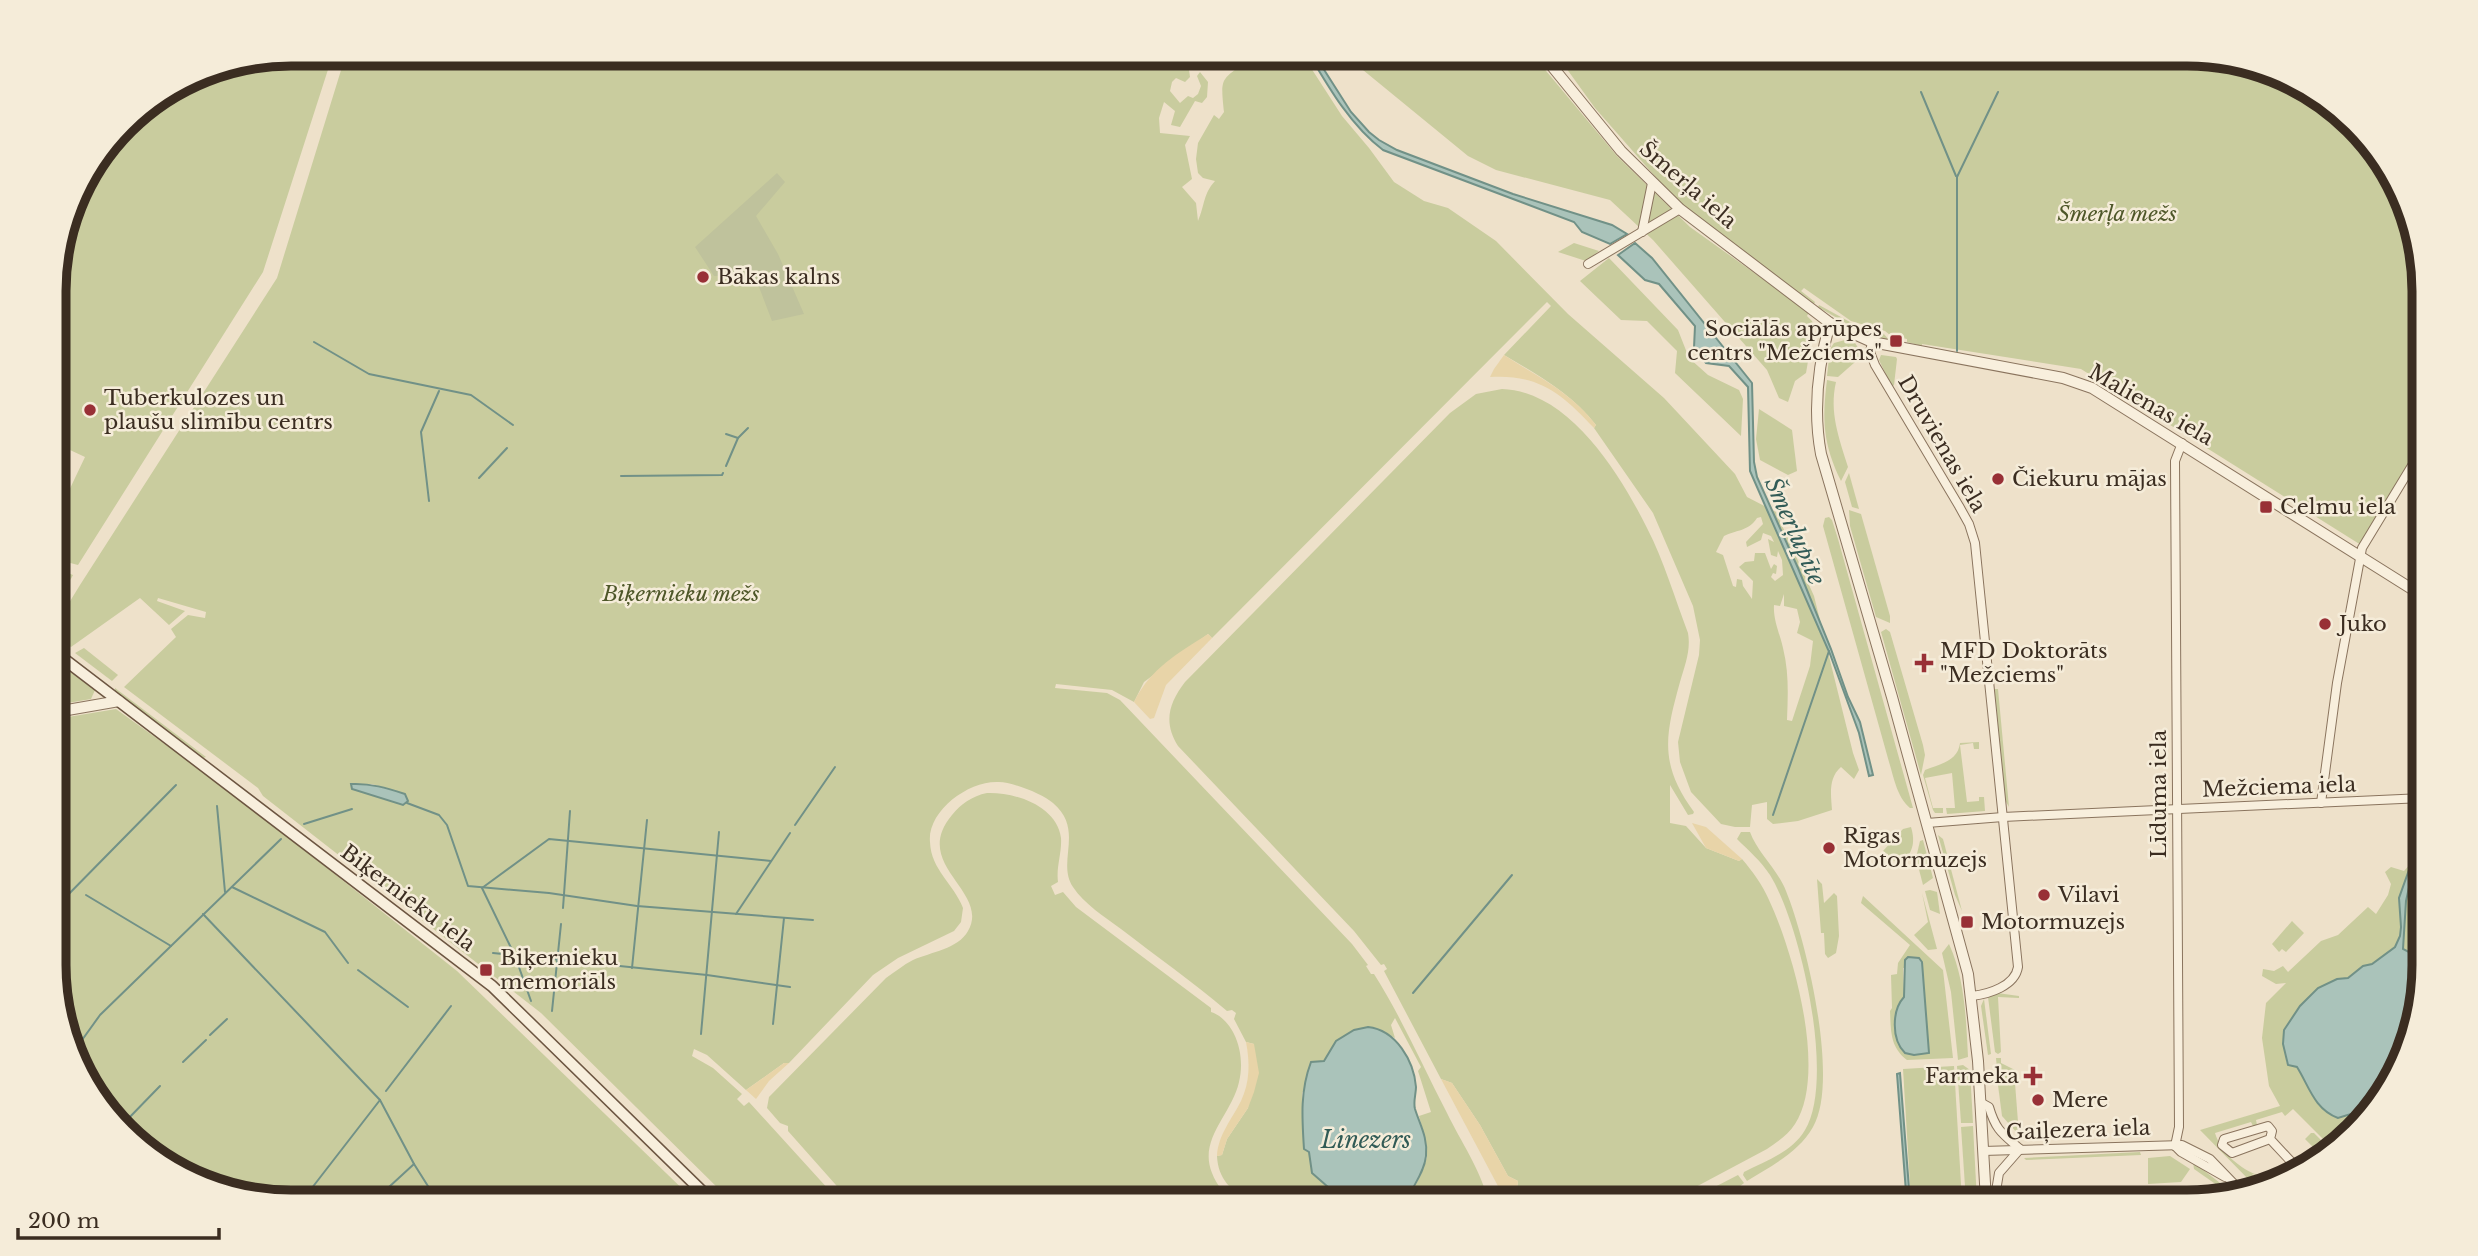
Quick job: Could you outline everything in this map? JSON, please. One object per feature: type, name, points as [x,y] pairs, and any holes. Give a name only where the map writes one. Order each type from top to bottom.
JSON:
[{"type":"main road","name":"Biķernieku iela","points":[[66,661],[492,986],[701,1190]]},
{"type":"street","name":"Šmerļa iela","points":[[1552,66],[1612,141],[1652,183],[1681,209],[1830,323]]},
{"type":"street","points":[[1642,232],[1652,183]]},
{"type":"street","points":[[1588,264],[1681,209]]},
{"type":"street","points":[[1830,323],[1824,343],[1816,420],[1821,454],[1968,974],[1972,996],[1985,1189]]},
{"type":"street","name":"Malienas iela","points":[[1830,323],[1872,342],[2073,381],[2110,397],[2412,589]]},
{"type":"street","name":"Druvienas iela","points":[[1872,342],[1870,352],[1875,365],[1959,506],[1973,535],[2017,974],[2008,983],[1990,992],[1972,996]]},
{"type":"street","name":"Līduma iela","points":[[2175,1146],[2179,1127],[2175,461],[2182,443]]},
{"type":"street","points":[[2321,803],[2337,682],[2362,548],[2412,466]]},
{"type":"street","points":[[66,710],[119,701]]},
{"type":"street","name":"Mežciema iela","points":[[1927,823],[2176,808],[2412,799]]},
{"type":"street","points":[[1980,1102],[1989,1107],[2000,1132],[2020,1149],[1999,1173],[1996,1189]]},
{"type":"street","points":[[2263,1126],[2268,1126],[2272,1131],[2270,1139],[2232,1153],[2222,1144],[2224,1139],[2263,1126]]},
{"type":"street","points":[[2270,1139],[2293,1162]]},
{"type":"street","name":"Gaiļezera iela","points":[[1983,1151],[2149,1144],[2175,1146],[2180,1152],[2233,1184]]},
{"type":"green space","points":[[329,66],[263,272],[78,565],[67,562],[67,495],[85,457],[67,448],[67,276],[74,233],[84,205],[104,166],[143,122],[166,104],[205,84],[262,68]]},
{"type":"green space","name":"Biķernieku mežs","points":[[342,66],[1204,66],[1189,70],[1190,77],[1185,82],[1176,78],[1170,91],[1180,103],[1188,96],[1193,98],[1201,86],[1197,76],[1200,72],[1208,82],[1207,97],[1202,103],[1195,101],[1180,127],[1171,125],[1175,111],[1164,102],[1159,118],[1160,133],[1190,136],[1185,145],[1192,179],[1182,187],[1196,203],[1198,221],[1206,195],[1215,181],[1203,178],[1198,173],[1198,143],[1214,115],[1219,119],[1224,112],[1222,91],[1228,75],[1241,66],[1310,66],[1342,116],[1394,182],[1424,201],[1448,208],[1496,241],[1568,314],[1664,398],[1735,474],[1747,497],[1776,512],[1814,596],[1859,770],[1854,779],[1841,767],[1832,781],[1832,810],[1798,821],[1773,824],[1767,819],[1767,802],[1752,805],[1750,827],[1721,824],[1691,792],[1680,762],[1678,742],[1699,655],[1700,640],[1693,606],[1653,513],[1594,428],[1596,425],[1565,394],[1504,355],[1551,306],[1547,302],[1212,638],[1208,634],[1144,682],[1134,702],[1112,690],[1056,684],[1055,688],[1107,693],[1120,700],[1352,944],[1368,965],[1366,966],[1371,974],[1374,974],[1403,1025],[1476,1167],[1485,1189],[1413,1189],[1427,1157],[1419,1116],[1431,1112],[1418,1071],[1421,1067],[1395,1018],[1391,1025],[1395,1038],[1376,1028],[1336,1041],[1325,1061],[1319,1063],[1302,1093],[1303,1134],[1309,1152],[1331,1189],[1232,1189],[1223,1178],[1217,1156],[1222,1155],[1227,1139],[1248,1108],[1254,1044],[1246,1042],[1234,1019],[1236,1013],[1227,1011],[1083,899],[1069,877],[1067,824],[1053,803],[1027,789],[999,782],[975,786],[963,792],[943,809],[931,830],[930,842],[934,861],[963,908],[961,922],[954,931],[898,958],[873,975],[789,1063],[784,1063],[746,1090],[707,1055],[694,1049],[692,1056],[713,1068],[742,1094],[737,1099],[744,1106],[749,1102],[829,1190],[720,1190],[541,1013],[263,796],[258,788],[124,687],[176,637],[171,629],[188,615],[205,618],[206,612],[158,598],[157,601],[185,611],[169,625],[140,598],[71,647],[66,643],[67,607],[277,278]],"holes":[[[1761,517],[1763,524],[1746,542],[1747,547],[1761,540],[1763,533],[1771,536],[1774,542],[1768,539],[1771,555],[1777,557],[1778,551],[1783,575],[1775,581],[1771,577],[1773,573],[1776,574],[1777,566],[1774,564],[1771,569],[1765,553],[1755,553],[1754,561],[1745,562],[1739,567],[1753,581],[1752,599],[1742,580],[1737,579],[1736,587],[1733,586],[1723,555],[1716,552],[1724,536],[1746,528],[1757,518]],[[1784,594],[1784,606],[1797,609],[1800,622],[1797,633],[1813,641],[1810,666],[1792,721],[1787,720],[1786,666],[1774,611],[1774,605],[1780,606]],[[352,784],[372,784],[405,794],[369,794],[352,789]]]},
{"type":"green space","points":[[1360,66],[1542,66],[1617,156],[1690,227],[1809,312],[1807,316],[1814,326],[1806,373],[1795,381],[1788,402],[1779,398],[1767,370],[1653,240],[1610,200],[1496,170],[1468,156]]},
{"type":"green space","name":"Šmerļa mežs","points":[[1565,66],[2187,66],[2231,71],[2259,78],[2312,104],[2335,122],[2374,166],[2394,205],[2410,262],[2412,462],[2361,545],[2081,369],[1922,346],[1907,342],[1907,339],[1895,339],[1885,331],[1851,321],[1804,288],[1801,291],[1815,302],[1814,304],[1681,206],[1595,108]]},
{"type":"green space","points":[[777,173],[785,182],[756,216],[778,254],[804,314],[772,321],[754,274],[714,276],[695,247]]},
{"type":"green space","points":[[1574,243],[1599,251],[1586,261],[1558,252]]},
{"type":"green space","points":[[1609,258],[1678,330],[1689,358],[1708,375],[1739,390],[1743,399],[1741,436],[1675,373],[1677,351],[1647,321],[1621,320],[1580,281]]},
{"type":"green space","points":[[1819,305],[1861,328],[1883,333],[1890,341],[1863,333],[1818,307]]},
{"type":"green space","points":[[1845,340],[1855,343],[1863,355],[1838,377],[1827,376],[1830,349],[1834,343]]},
{"type":"green space","points":[[1881,355],[1897,359],[1892,387],[1879,360]]},
{"type":"green space","points":[[1827,380],[1836,382],[1834,414],[1848,467],[1841,481],[1825,432]]},
{"type":"green space","points":[[1502,389],[1526,393],[1549,404],[1590,439],[1636,507],[1669,580],[1689,639],[1687,658],[1671,718],[1668,749],[1675,779],[1694,812],[1688,815],[1670,785],[1670,823],[1686,826],[1706,848],[1739,861],[1742,859],[1769,900],[1788,949],[1808,1044],[1808,1075],[1804,1102],[1795,1124],[1786,1135],[1767,1149],[1691,1189],[1517,1189],[1518,1181],[1508,1176],[1480,1125],[1452,1083],[1441,1079],[1384,971],[1387,969],[1384,964],[1381,965],[1354,931],[1178,746],[1173,737],[1170,713],[1175,697],[1185,682],[1450,413],[1476,394]]},
{"type":"green space","points":[[1759,409],[1792,430],[1797,471],[1788,475],[1760,460],[1756,439]]},
{"type":"green space","points":[[1849,473],[1859,509],[1852,507],[1845,482]]},
{"type":"green space","points":[[1849,510],[1861,514],[1890,623],[1876,617],[1850,526]]},
{"type":"green space","points":[[1829,517],[1838,539],[1913,808],[1910,808],[1896,787],[1823,526],[1825,518]]},
{"type":"green space","points":[[67,572],[73,575],[67,584]]},
{"type":"green space","points":[[1886,629],[1890,632],[1923,745],[1925,755],[1921,775],[1881,632]]},
{"type":"green space","points":[[84,648],[118,675],[112,681],[75,653]]},
{"type":"green space","points":[[66,669],[95,690],[91,699],[66,703]]},
{"type":"green space","points":[[115,688],[206,757],[203,758],[115,691]]},
{"type":"green space","points":[[1994,689],[1998,689],[2009,807],[2005,800]]},
{"type":"green space","points":[[116,709],[230,791],[457,971],[683,1190],[276,1189],[219,1178],[166,1152],[132,1124],[113,1102],[84,1051],[74,1023],[66,965],[66,717]]},
{"type":"green space","points":[[1979,742],[1979,749],[1974,749],[1973,743],[1960,745],[1967,802],[1979,801],[1979,797],[1984,797],[1985,811],[1947,814],[1946,808],[1955,808],[1952,773],[1925,778],[1933,808],[1943,808],[1943,813],[1935,813],[1933,810],[1923,775],[1925,770],[1952,758],[1960,743]]},
{"type":"green space","points":[[998,793],[1022,798],[1052,817],[1061,838],[1058,882],[1051,886],[1055,895],[1063,892],[1076,907],[1211,1008],[1211,1012],[1232,1030],[1240,1051],[1240,1076],[1235,1094],[1209,1149],[1212,1173],[1222,1190],[840,1190],[788,1131],[788,1126],[780,1123],[767,1108],[769,1097],[886,978],[913,960],[951,946],[964,937],[972,917],[969,903],[945,863],[940,849],[942,833],[959,807],[982,794]]},
{"type":"green space","points":[[1911,827],[1912,848],[1900,866],[1883,851],[1903,829]]},
{"type":"green space","points":[[1741,832],[1750,832],[1782,883],[1794,913],[1817,1010],[1823,1078],[1820,1106],[1807,1136],[1784,1158],[1747,1181],[1744,1172],[1770,1160],[1800,1138],[1814,1106],[1817,1075],[1810,1001],[1792,928],[1770,875],[1737,839]]},
{"type":"green space","points":[[1938,835],[1943,839],[1962,911],[1955,895]]},
{"type":"green space","points":[[1923,840],[1933,878],[1923,885],[1916,858],[1920,841]]},
{"type":"green space","points":[[2412,862],[2399,898],[2401,927],[2395,947],[2348,978],[2337,979],[2316,990],[2300,1006],[2286,1061],[2288,1065],[2297,1067],[2323,1109],[2338,1118],[2356,1113],[2325,1141],[2293,1109],[2285,1116],[2282,1112],[2256,1120],[2257,1125],[2253,1126],[2251,1122],[2215,1133],[2232,1159],[2260,1176],[2252,1174],[2256,1179],[2249,1180],[2200,1130],[2280,1106],[2269,1086],[2262,1038],[2266,1003],[2286,983],[2276,984],[2262,976],[2263,969],[2274,971],[2283,966],[2288,972],[2321,941],[2338,935],[2368,907],[2376,914],[2388,895],[2391,884],[2385,872],[2391,867],[2404,871]]},
{"type":"green space","points":[[2412,877],[2412,954],[2403,950],[2406,901]]},
{"type":"green space","points":[[1817,879],[1822,884],[1824,903],[1834,893],[1837,896],[1839,936],[1836,953],[1828,958],[1825,954],[1824,933],[1821,933]]},
{"type":"green space","points":[[1925,891],[1937,892],[1940,914],[1930,910]]},
{"type":"green space","points":[[1922,893],[1937,949],[1928,950],[1914,935],[1928,922]]},
{"type":"green space","points":[[1863,896],[1943,970],[1953,1058],[1907,1060],[1897,1050],[1891,1025],[1891,975],[1897,974],[1898,963],[1910,945],[1861,903]],"holes":[[[1922,967],[1929,1053],[1897,1041],[1895,1016],[1904,997],[1903,968]]]},
{"type":"green space","points":[[2292,921],[2304,933],[2286,952],[2282,949],[2279,952],[2272,944]]},
{"type":"green space","points":[[1949,944],[1962,985],[1965,1013],[1968,1057],[1958,1060],[1951,992],[1942,953]]},
{"type":"green space","points":[[1997,993],[2019,996],[1998,997],[2001,1052],[1998,1054],[1995,1052],[1988,997]]},
{"type":"green space","points":[[1984,999],[1991,1054],[1988,1055],[1981,1006]]},
{"type":"green space","points":[[1996,1058],[2001,1058],[2001,1063],[2015,1070],[2010,1080],[1998,1079]]},
{"type":"green space","points":[[1963,1065],[1970,1070],[1973,1123],[1961,1123],[1957,1066]]},
{"type":"green space","points":[[1954,1066],[1961,1189],[1910,1189],[1903,1069]]},
{"type":"green space","points":[[2015,1083],[2019,1135],[2002,1116],[1998,1085]]},
{"type":"green space","points":[[1973,1126],[1976,1189],[1965,1189],[1961,1127]]},
{"type":"green space","points":[[2314,1133],[2324,1143],[2315,1149],[2305,1139]]},
{"type":"green space","points":[[2140,1152],[2141,1155],[2024,1158]]},
{"type":"green space","points":[[2170,1156],[2190,1169],[2181,1182],[2148,1184],[2148,1158]]},
{"type":"green space","points":[[2193,1162],[2224,1186],[2219,1187],[2194,1169]]},
{"type":"green space","points":[[1738,1175],[1744,1183],[1736,1189],[1710,1189]]},
{"type":"sand","points":[[1504,355],[1565,394],[1586,413],[1596,425],[1594,428],[1560,396],[1536,383],[1507,377],[1490,377]]},
{"type":"sand","points":[[1208,634],[1212,638],[1166,685],[1154,718],[1150,719],[1134,702],[1141,690],[1166,663]]},
{"type":"sand","points":[[1692,823],[1706,827],[1742,859],[1739,861],[1706,848]]},
{"type":"sand","points":[[1246,1042],[1254,1044],[1259,1073],[1248,1108],[1227,1139],[1222,1155],[1217,1156],[1223,1134],[1241,1101],[1248,1080]]},
{"type":"sand","points":[[784,1063],[789,1063],[769,1081],[756,1099],[746,1090]]},
{"type":"sand","points":[[1441,1079],[1452,1083],[1480,1125],[1508,1176],[1518,1181],[1517,1189],[1499,1188]]},
{"type":"water","points":[[1316,66],[1322,66],[1351,112],[1369,132],[1397,150],[1513,194],[1612,225],[1627,234],[1610,244],[1582,232],[1574,222],[1383,150],[1361,130]]},
{"type":"water","points":[[1635,243],[1652,258],[1752,383],[1754,462],[1757,477],[1798,568],[1860,722],[1873,775],[1869,776],[1859,733],[1830,654],[1750,471],[1748,387],[1729,366],[1706,363],[1694,348],[1695,326],[1659,284],[1645,280],[1618,255]]},
{"type":"water","points":[[351,784],[392,790],[405,794],[408,801],[403,805],[352,789]]},
{"type":"water","points":[[2412,866],[2406,901],[2403,949],[2412,954],[2412,965],[2404,1023],[2394,1051],[2374,1090],[2356,1113],[2338,1118],[2318,1103],[2297,1067],[2288,1065],[2283,1044],[2284,1030],[2300,1006],[2318,988],[2337,979],[2348,978],[2395,947],[2401,927],[2399,898]]},
{"type":"water","points":[[1908,957],[1919,958],[1922,962],[1929,1053],[1905,1053],[1895,1033],[1897,1009],[1904,997],[1905,960]]},
{"type":"water","name":"Linezers","points":[[1368,1027],[1387,1034],[1402,1048],[1412,1067],[1416,1087],[1414,1106],[1425,1137],[1426,1149],[1423,1169],[1413,1189],[1331,1189],[1312,1173],[1309,1152],[1304,1149],[1302,1115],[1307,1073],[1311,1062],[1324,1061],[1336,1041],[1354,1030]]},
{"type":"water","points":[[1900,1073],[1909,1189],[1906,1189],[1897,1074]]},
{"type":"waterway","points":[[1921,92],[1956,176]]},
{"type":"waterway","points":[[1957,351],[1957,177],[1998,92]]},
{"type":"waterway","points":[[314,342],[369,374],[471,395],[513,425]]},
{"type":"waterway","points":[[429,501],[421,432],[439,391]]},
{"type":"waterway","points":[[726,466],[738,438],[748,428]]},
{"type":"waterway","points":[[726,434],[738,438]]},
{"type":"waterway","points":[[479,478],[507,448]]},
{"type":"waterway","points":[[621,476],[723,473]]},
{"type":"waterway","points":[[1773,815],[1829,651]]},
{"type":"waterway","points":[[795,825],[835,767]]},
{"type":"waterway","points":[[66,897],[176,785]]},
{"type":"waterway","points":[[407,803],[439,815],[447,825],[468,886],[549,893],[637,906],[813,920]]},
{"type":"waterway","points":[[217,806],[225,892]]},
{"type":"waterway","points":[[304,824],[352,809]]},
{"type":"waterway","points":[[563,908],[570,811]]},
{"type":"waterway","points":[[632,968],[647,820]]},
{"type":"waterway","points":[[701,1034],[719,832]]},
{"type":"waterway","points":[[736,914],[790,833]]},
{"type":"waterway","points":[[81,1042],[100,1015],[281,839]]},
{"type":"waterway","points":[[531,1001],[515,956],[482,888],[549,839],[771,861]]},
{"type":"waterway","points":[[1413,993],[1512,875]]},
{"type":"waterway","points":[[232,887],[325,932],[348,963]]},
{"type":"waterway","points":[[86,895],[171,946]]},
{"type":"waterway","points":[[203,914],[380,1100],[414,1164]]},
{"type":"waterway","points":[[773,1024],[784,918]]},
{"type":"waterway","points":[[552,1011],[561,924]]},
{"type":"waterway","points":[[493,953],[707,975],[790,987]]},
{"type":"waterway","points":[[358,970],[408,1007]]},
{"type":"waterway","points":[[386,1091],[451,1006]]},
{"type":"waterway","points":[[210,1035],[227,1019]]},
{"type":"waterway","points":[[183,1062],[206,1040]]},
{"type":"waterway","points":[[128,1119],[160,1086]]},
{"type":"waterway","points":[[310,1190],[380,1100]]},
{"type":"waterway","points":[[391,1190],[389,1187],[414,1164],[430,1190]]},
{"type":"place","name":"Bākas kalns","points":[[703,277]]},
{"type":"place","name":"Sociālās aprūpes centrs \"Mežciems\"","points":[[1896,341]]},
{"type":"place","name":"Tuberkulozes un plaušu slimību centrs","points":[[90,410]]},
{"type":"place","name":"Čiekuru mājas","points":[[1998,479]]},
{"type":"place","name":"Celmu iela","points":[[2266,507]]},
{"type":"place","name":"Juko","points":[[2325,624]]},
{"type":"place","name":"MFD Doktorāts \"Mežciems\"","points":[[1924,663]]},
{"type":"place","name":"Rīgas Motormuzejs","points":[[1829,848]]},
{"type":"place","name":"Vilavi","points":[[2044,895]]},
{"type":"place","name":"Motormuzejs","points":[[1967,922]]},
{"type":"place","name":"Biķernieku memoriāls","points":[[486,970]]},
{"type":"place","name":"Farmeka","points":[[2033,1076]]},
{"type":"place","name":"Mere","points":[[2038,1100]]},
{"type":"water label","name":"Šmerļupīte","points":[[1795,531]]}]
